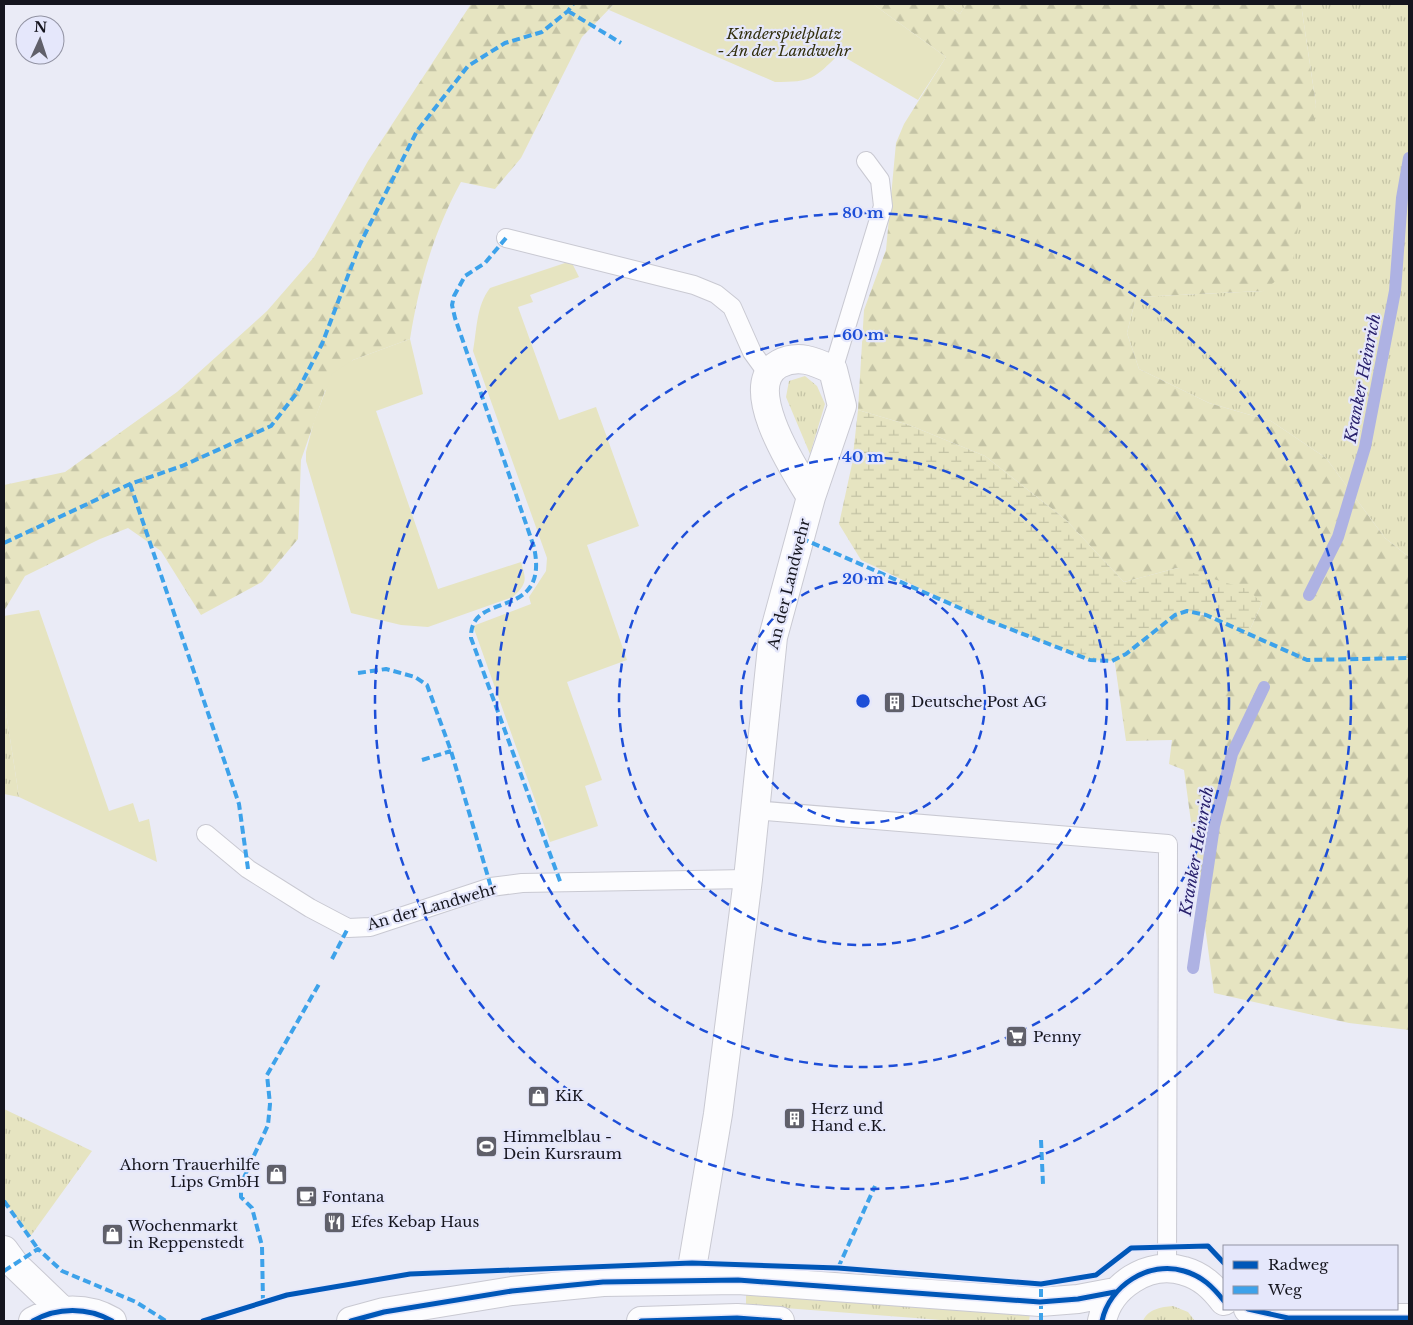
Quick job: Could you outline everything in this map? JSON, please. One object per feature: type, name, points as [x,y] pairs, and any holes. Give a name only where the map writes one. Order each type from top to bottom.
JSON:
[{"type":"main road","points":[[768,374],[777,365],[801,358],[814,361],[833,370]]},
{"type":"main road","name":"An der Landwehr","points":[[690,1280],[718,1114],[748,879],[773,637],[811,497],[842,406],[833,370]]},
{"type":"main road","name":"An der Landwehr","points":[[768,374],[764,388],[766,407],[784,452],[811,497]]},
{"type":"main road","points":[[4,1250],[15,1264],[63,1310]]},
{"type":"main road","points":[[1102,1321],[1103,1313],[1115,1292],[1130,1280],[1147,1272],[1167,1268],[1184,1271],[1200,1278],[1214,1287],[1223,1299]]},
{"type":"main road","points":[[350,1321],[384,1312],[512,1291],[603,1282],[738,1280],[1040,1302],[1078,1299],[1115,1292]]},
{"type":"main road","points":[[33,1321],[42,1316],[63,1310],[84,1311],[112,1321]]},
{"type":"main road","points":[[1252,1310],[1288,1318],[1409,1318]]},
{"type":"main road","points":[[641,1321],[737,1318],[780,1321]]},
{"type":"lane","points":[[833,370],[883,206],[880,180],[866,161]]},
{"type":"lane","points":[[506,238],[694,285],[716,294],[732,306],[752,352],[768,374]]},
{"type":"lane","points":[[754,810],[1168,844],[1167,1268]]},
{"type":"lane","name":"An der Landwehr","points":[[206,834],[248,869],[310,908],[348,928],[370,927],[491,888],[522,883],[748,879]]},
{"type":"green space","points":[[471,4],[614,4],[582,37],[521,158],[495,189],[461,182],[435,238],[418,298],[410,339],[353,360],[325,391],[301,460],[298,539],[262,582],[201,615],[161,551],[128,528],[100,539],[25,576],[4,611],[4,485],[65,472],[177,392],[267,311],[314,257],[368,161]]},
{"type":"green space","name":"Kinderspielplatz - An der Landwehr","points":[[614,4],[873,4],[946,57],[918,100],[839,54],[824,69],[812,77],[805,80],[775,82],[609,10]]},
{"type":"green space","points":[[873,4],[944,4],[960,14],[966,4],[1301,4],[1316,105],[1292,268],[1263,291],[1136,297],[1127,333],[1139,369],[1209,403],[1271,421],[1326,458],[1385,538],[1409,557],[1409,658],[1324,659],[1409,659],[1409,1030],[1349,1023],[1214,993],[1184,770],[1169,764],[1172,740],[1126,741],[1114,657],[1126,654],[1179,612],[1205,615],[1248,634],[1262,603],[1177,568],[1124,582],[1066,520],[985,456],[909,425],[858,410],[864,310],[886,250],[896,143],[904,124],[946,57]]},
{"type":"green space","points":[[944,4],[966,4],[960,14]]},
{"type":"green space","points":[[1301,4],[1409,4],[1409,557],[1385,538],[1326,458],[1271,421],[1209,403],[1139,369],[1127,333],[1136,297],[1263,291],[1316,105]]},
{"type":"green space","points":[[571,261],[579,277],[530,295],[533,302],[518,307],[559,420],[596,407],[639,526],[587,545],[627,660],[567,682],[602,780],[585,786],[598,826],[550,842],[473,626],[531,604],[529,597],[546,571],[547,558],[473,351],[482,302],[490,288]]},
{"type":"green space","points":[[410,339],[423,394],[376,411],[438,589],[521,562],[525,577],[521,588],[513,597],[428,627],[401,625],[351,613],[306,461],[306,452],[314,421],[332,374],[353,360]]},
{"type":"green space","points":[[805,376],[817,386],[825,404],[810,454],[786,397],[789,381]]},
{"type":"green space","points":[[858,410],[909,425],[985,456],[1066,520],[1124,582],[1177,568],[1247,589],[1262,603],[1248,634],[1206,614],[1180,612],[1126,654],[1112,661],[1090,660],[987,620],[861,560],[839,524],[852,464]]},
{"type":"green space","points":[[39,610],[109,811],[133,803],[139,822],[149,819],[157,862],[19,797],[4,699],[4,616]]},
{"type":"green space","points":[[4,699],[19,797],[4,794]]},
{"type":"green space","points":[[4,1109],[92,1151],[30,1237],[4,1200]]},
{"type":"green space","points":[[746,1293],[1030,1314],[1029,1321],[954,1321],[746,1305]]},
{"type":"green space","points":[[1173,1306],[1188,1312],[1195,1321],[1143,1321],[1152,1311]]},
{"type":"waterway","name":"Kranker Heinrich","points":[[1309,595],[1338,537],[1365,447],[1395,291],[1402,198],[1409,158]]},
{"type":"waterway","name":"Kranker Heinrich","points":[[1193,968],[1214,826],[1232,754],[1264,687]]},
{"type":"marked path","points":[[4,543],[130,484],[182,466],[271,426],[296,394],[322,344],[360,244],[417,131],[468,66],[505,43],[542,32],[568,11],[573,4]]},
{"type":"marked path","points":[[568,11],[621,43]]},
{"type":"marked path","points":[[506,238],[485,263],[465,276],[454,296],[452,305],[534,547],[536,571],[531,586],[521,596],[482,614],[474,623],[471,638],[561,884]]},
{"type":"marked path","points":[[130,484],[239,804],[248,869]]},
{"type":"marked path","points":[[801,538],[987,620],[1090,660],[1112,661],[1126,654],[1175,615],[1187,611],[1206,615],[1307,660],[1409,658]]},
{"type":"marked path","points":[[358,673],[386,669],[415,677],[427,685],[451,751],[491,887]]},
{"type":"marked path","points":[[422,760],[451,751]]},
{"type":"marked path","points":[[332,959],[348,928]]},
{"type":"marked path","points":[[263,1303],[262,1246],[252,1208],[241,1197],[241,1184],[268,1125],[270,1104],[267,1075],[319,984]]},
{"type":"marked path","points":[[1041,1140],[1043,1184]]},
{"type":"marked path","points":[[838,1268],[875,1186]]},
{"type":"marked path","points":[[4,1201],[38,1249]]},
{"type":"marked path","points":[[4,1271],[38,1249],[62,1271],[136,1302],[166,1321]]},
{"type":"marked path","points":[[1041,1284],[1041,1321]]},
{"type":"cycle path","points":[[203,1321],[287,1295],[410,1274],[692,1263],[838,1268],[1041,1284],[1096,1275],[1131,1248],[1208,1246],[1223,1262]]},
{"type":"cycle path","points":[[1102,1321],[1106,1308],[1122,1287],[1133,1279],[1157,1269],[1184,1271],[1196,1276],[1202,1279],[1223,1300]]},
{"type":"cycle path","points":[[351,1321],[384,1312],[512,1291],[603,1282],[738,1280],[1040,1302],[1078,1299],[1115,1292]]},
{"type":"cycle path","points":[[33,1321],[52,1313],[72,1310],[93,1313],[112,1321]]},
{"type":"cycle path","points":[[1252,1310],[1288,1318],[1409,1318]]},
{"type":"cycle path","points":[[641,1321],[737,1318],[780,1321]]},
{"type":"place","name":"Deutsche Post AG","points":[[895,702]]},
{"type":"place","name":"Penny","points":[[1017,1037]]},
{"type":"place","name":"KiK","points":[[539,1096]]},
{"type":"place","name":"Herz und Hand e.K.","points":[[795,1118]]},
{"type":"place","name":"Himmelblau - Dein Kursraum","points":[[487,1146]]},
{"type":"place","name":"Ahorn Trauerhilfe Lips GmbH","points":[[276,1174]]},
{"type":"place","name":"Fontana","points":[[306,1197]]},
{"type":"place","name":"Efes Kebap Haus","points":[[335,1222]]},
{"type":"place","name":"Wochenmarkt in Reppenstedt","points":[[112,1235]]}]
